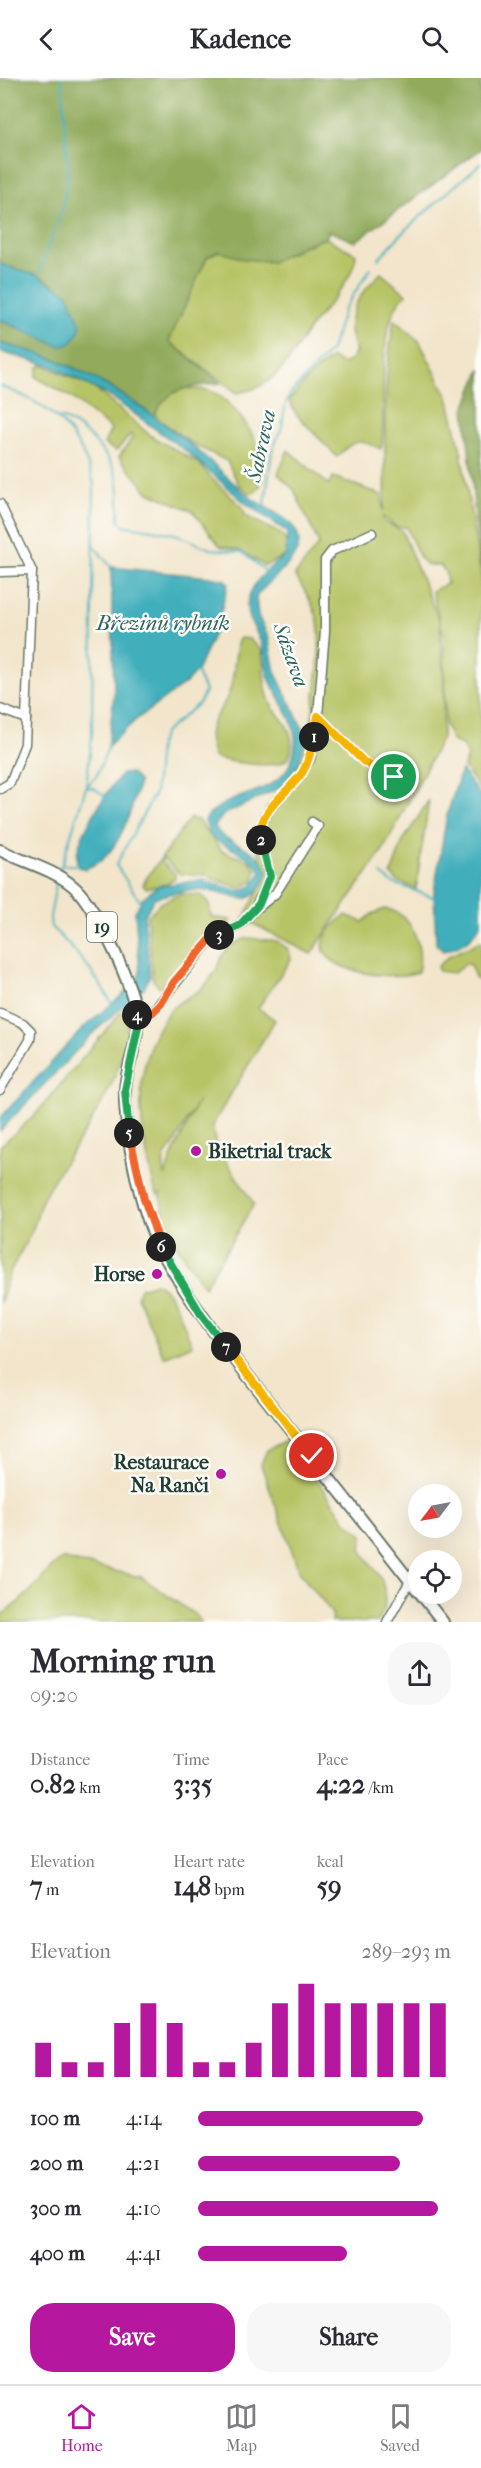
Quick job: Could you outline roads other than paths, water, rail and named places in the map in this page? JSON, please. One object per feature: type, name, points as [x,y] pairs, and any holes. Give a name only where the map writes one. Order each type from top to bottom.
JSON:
[{"type":"main road","name":"19","points":[[0,850],[73,886],[96,915],[128,987],[137,1015],[138,1027],[127,1075],[126,1113],[130,1146],[157,1242],[221,1342],[408,1578]]},
{"type":"main road","name":"19","points":[[429,1604],[443,1622]]},
{"type":"street","points":[[0,504],[32,571],[25,744],[10,783],[0,789]]},
{"type":"street","points":[[254,911],[270,876],[260,836],[263,821],[270,809],[302,774],[309,759],[318,716],[325,631],[325,560],[332,551],[372,532]]},
{"type":"street","points":[[0,572],[32,571]]},
{"type":"street","points":[[0,709],[26,719]]},
{"type":"street","points":[[318,716],[364,762],[394,777]]},
{"type":"street","points":[[137,1015],[152,1013],[210,940],[240,925],[275,894],[318,826],[312,822]]},
{"type":"street","points":[[0,1013],[23,1023],[31,1031],[30,1040],[0,1090]]},
{"type":"street","points":[[387,1622],[408,1585]]},
{"type":"water","points":[[0,264],[38,276],[68,293],[81,326],[73,341],[68,345],[59,346],[0,320]]},
{"type":"water","points":[[0,343],[50,357],[114,390],[169,427],[250,497],[279,515],[293,527],[299,541],[294,556],[256,597],[258,616],[268,636],[275,672],[303,729],[305,743],[299,762],[284,786],[223,815],[215,826],[225,837],[249,850],[263,862],[268,872],[255,894],[240,899],[196,890],[154,898],[144,917],[150,976],[144,988],[95,1031],[0,1131],[0,1118],[83,1028],[135,984],[140,973],[135,912],[142,899],[157,886],[202,880],[240,891],[252,886],[261,873],[245,855],[210,836],[205,820],[225,803],[264,788],[285,772],[292,759],[295,737],[289,717],[267,674],[263,647],[249,617],[247,604],[258,580],[286,555],[287,532],[244,502],[187,452],[111,397],[51,366],[0,352]]},
{"type":"water","name":"Březinů rybník","points":[[111,567],[210,577],[225,580],[228,584],[217,627],[197,671],[186,683],[137,719],[108,746],[114,694]]},
{"type":"water","points":[[461,770],[481,796],[481,924],[465,942],[443,951],[436,944],[434,892],[447,815]]},
{"type":"water","points":[[131,773],[139,782],[130,812],[116,843],[99,862],[86,869],[78,867],[79,846],[91,819],[122,774]]},
{"type":"waterway","points":[[38,276],[63,206],[68,173],[62,78]]},
{"type":"waterway","name":"Šabrava","points":[[378,259],[405,230],[481,163]]},
{"type":"waterway","name":"Šabrava","points":[[264,511],[272,451],[282,427],[285,406],[290,394],[331,350],[344,309],[371,268]]},
{"type":"waterway","points":[[0,386],[35,402],[61,422],[81,449],[94,484],[92,735],[86,787],[59,873]]},
{"type":"waterway","points":[[60,418],[69,421],[86,434],[109,460],[117,478],[119,520],[123,525],[175,534],[210,549],[242,552],[269,574]]},
{"type":"waterway","points":[[94,546],[111,567]]},
{"type":"waterway","points":[[141,903],[116,865],[155,793],[159,745],[164,733],[200,702],[205,691],[196,671]]},
{"type":"waterway","points":[[86,787],[97,775],[109,745]]},
{"type":"waterway","points":[[86,787],[94,788],[107,797]]},
{"type":"waterway","points":[[63,865],[78,865]]},
{"type":"waterway","points":[[381,874],[393,883],[436,898]]},
{"type":"waterway","points":[[57,879],[50,917],[51,927],[85,964],[113,1006]]},
{"type":"place","name":"Biketrial track","points":[[196,1151]]},
{"type":"place","name":"Horse","points":[[157,1274]]},
{"type":"place","name":"Restaurace Na Ranči","points":[[221,1474]]},
{"type":"water label","name":"Sázava","points":[[291,655]]}]
